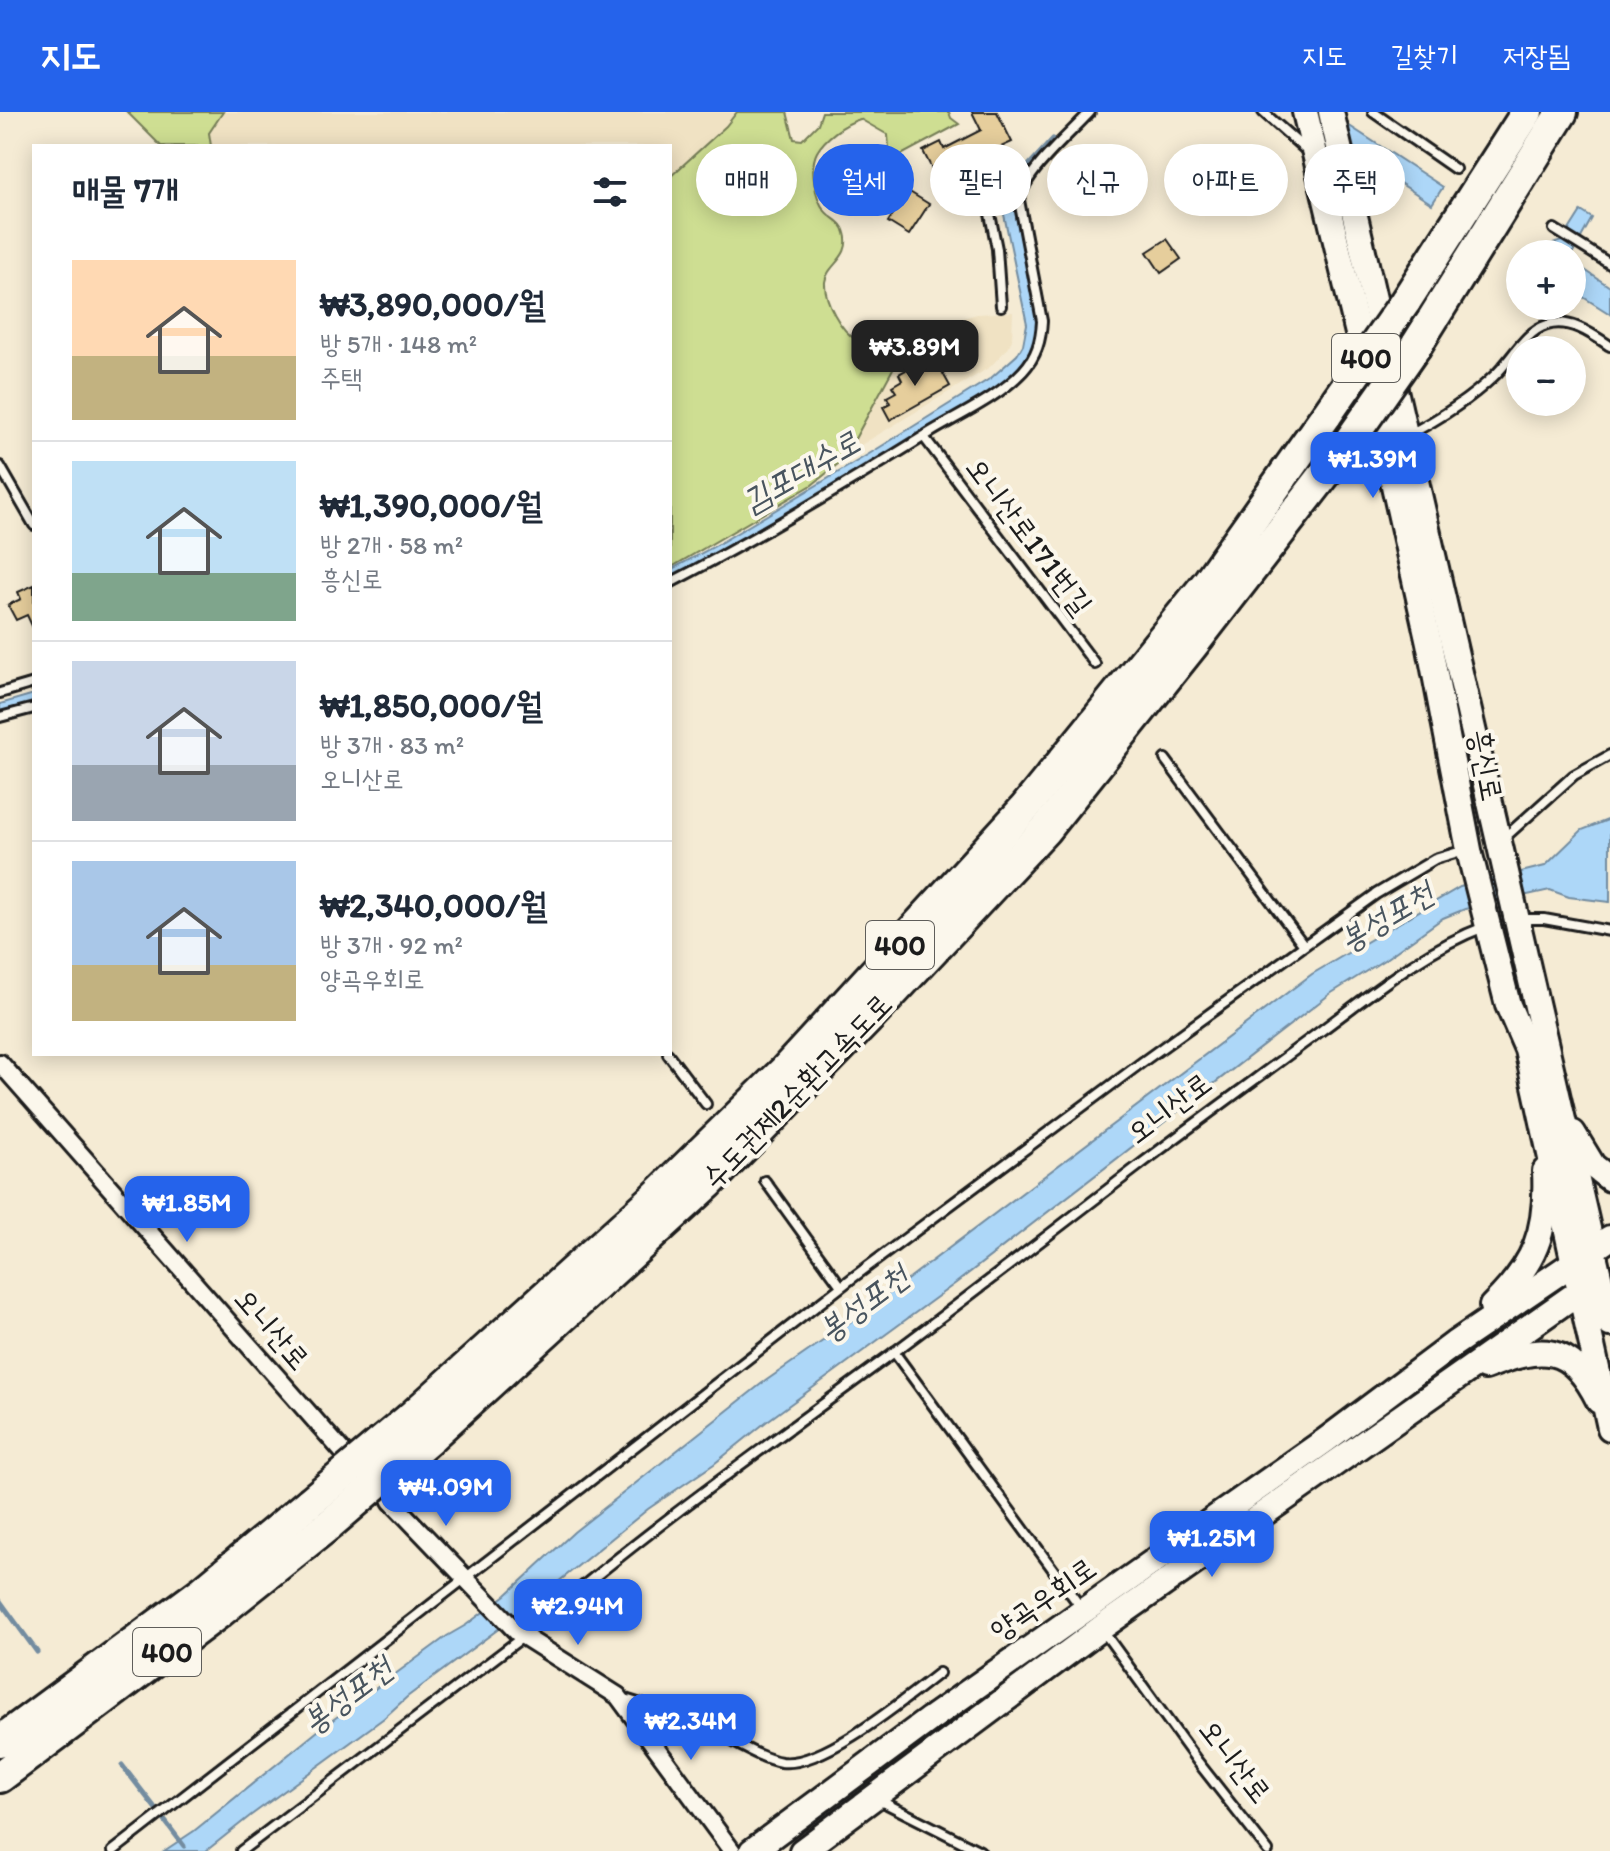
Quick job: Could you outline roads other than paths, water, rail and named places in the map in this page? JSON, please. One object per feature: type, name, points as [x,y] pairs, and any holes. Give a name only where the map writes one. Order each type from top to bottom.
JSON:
[{"type":"highway","name":"수도권제2순환고속도로","points":[[0,1777],[220,1612],[330,1524],[421,1428],[785,1070],[1024,809],[1208,582],[1405,302],[1527,112]]},
{"type":"highway","name":"수도권제2순환고속도로","points":[[0,1741],[203,1591],[310,1502],[421,1428],[708,1184],[872,1015],[1045,830],[1339,456],[1416,346],[1562,112]]},
{"type":"main road","name":"흥신로","points":[[1305,112],[1321,144]]},
{"type":"main road","name":"흥신로","points":[[1328,144],[1331,112]]},
{"type":"main road","name":"흥신로","points":[[1339,216],[1470,852],[1508,1005],[1552,1113],[1593,1251],[1609,1423]]},
{"type":"main road","name":"흥신로","points":[[1344,216],[1405,437],[1516,914],[1552,1113]]},
{"type":"main road","points":[[1552,1113],[1593,1166],[1610,1179]]},
{"type":"main road","points":[[1454,1344],[1510,1289],[1532,1258],[1542,1228],[1552,1113]]},
{"type":"main road","name":"양곡우회로","points":[[752,1851],[1083,1610],[1326,1440],[1454,1344],[1593,1251]]},
{"type":"main road","name":"흥신로","points":[[1597,1279],[1610,1324]]},
{"type":"main road","name":"양곡우회로","points":[[802,1851],[1101,1628],[1597,1279]]},
{"type":"main road","points":[[1446,1383],[1533,1351],[1555,1353],[1574,1364],[1591,1386],[1609,1423]]},
{"type":"street","name":"오니산로","points":[[0,1063],[343,1452]]},
{"type":"street","points":[[391,1501],[521,1634],[618,1696],[732,1851]]},
{"type":"lane","points":[[1031,177],[1090,112]]},
{"type":"lane","points":[[1263,112],[1310,144]]},
{"type":"lane","points":[[1373,112],[1455,169]]},
{"type":"lane","points":[[990,216],[997,249],[1001,306]]},
{"type":"lane","name":"오니산로171번길","points":[[672,582],[790,517],[924,437],[1010,383],[1024,370],[1041,340],[1042,321],[1022,216]]},
{"type":"lane","points":[[1554,229],[1610,264]]},
{"type":"lane","points":[[1405,437],[1434,422],[1460,403],[1495,375],[1535,331],[1548,325],[1563,324],[1582,329],[1610,346]]},
{"type":"lane","name":"오니산로171번길","points":[[924,437],[1095,664]]},
{"type":"lane","points":[[0,466],[32,522]]},
{"type":"lane","points":[[0,693],[32,684]]},
{"type":"lane","points":[[0,717],[32,709]]},
{"type":"lane","points":[[1500,846],[1574,775],[1610,755]]},
{"type":"lane","points":[[1165,759],[1303,944]]},
{"type":"lane","points":[[113,1851],[468,1580],[841,1286],[1303,944],[1376,894],[1435,859],[1470,852]]},
{"type":"lane","points":[[1516,914],[1610,931]]},
{"type":"lane","name":"오니산로","points":[[241,1851],[733,1469],[1349,1010],[1427,956],[1487,921]]},
{"type":"lane","points":[[670,1056],[706,1104]]},
{"type":"lane","points":[[765,1181],[841,1286]]},
{"type":"lane","points":[[894,1352],[1083,1610]]},
{"type":"lane","name":"오니산로","points":[[1101,1628],[1198,1762],[1268,1851]]},
{"type":"lane","points":[[618,1696],[669,1713],[760,1755],[782,1762],[802,1761],[858,1734],[939,1673]]},
{"type":"lane","points":[[873,1797],[980,1851]]},
{"type":"water","points":[[1291,112],[1328,112],[1377,144],[1340,144]]},
{"type":"water","points":[[1405,162],[1443,187],[1432,204],[1405,186]]},
{"type":"water","points":[[1581,211],[1592,218],[1580,240],[1563,240]]},
{"type":"water","points":[[1004,216],[1016,216],[1037,325],[1035,345],[1017,373],[846,479],[672,578],[672,569],[869,454],[991,378],[1017,355],[1023,345],[1027,324]]},
{"type":"water","points":[[1586,271],[1610,287],[1610,314],[1586,299]]},
{"type":"water","points":[[32,695],[32,704],[0,713],[0,704]]},
{"type":"water","points":[[1610,819],[1610,902],[1569,897],[1550,890],[1465,909],[1443,918],[1330,994],[956,1283],[766,1422],[714,1464],[648,1509],[520,1613],[206,1851],[164,1851],[194,1831],[319,1730],[506,1595],[574,1532],[761,1384],[863,1313],[1312,974],[1460,887],[1545,866],[1582,830]]},
{"type":"waterway","name":"김포대수로","points":[[1031,163],[1053,139]]},
{"type":"waterway","points":[[0,1601],[37,1652]]},
{"type":"waterway","points":[[122,1765],[156,1809]]},
{"type":"waterway","points":[[165,1821],[184,1846]]},
{"type":"water label","name":"봉성포천","points":[[1386,916]]},
{"type":"water label","name":"봉성포천","points":[[863,1303]]},
{"type":"water label","name":"봉성포천","points":[[347,1695]]}]
